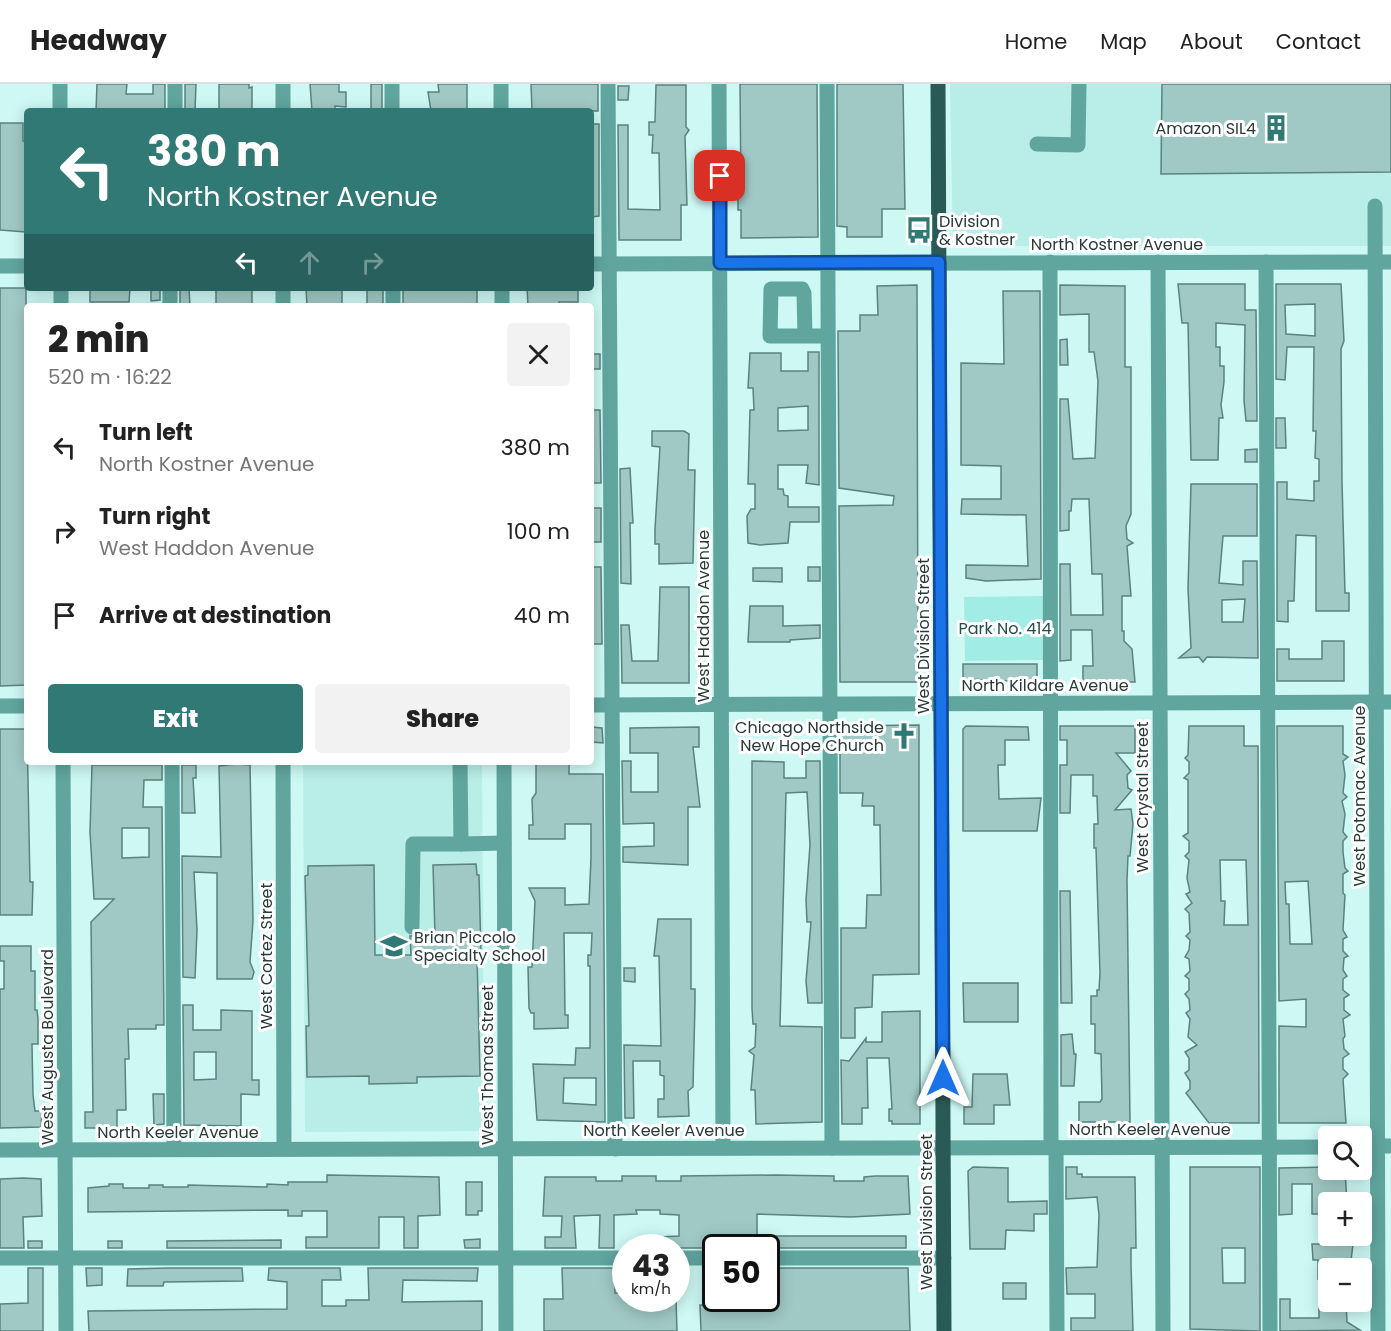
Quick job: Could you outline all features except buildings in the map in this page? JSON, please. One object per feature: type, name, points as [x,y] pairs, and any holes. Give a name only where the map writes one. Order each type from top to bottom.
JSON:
[{"type":"main road","name":"West Division Street","points":[[938,84],[944,1331]]},
{"type":"street","points":[[60,84],[60,108]]},
{"type":"street","points":[[176,84],[176,108]]},
{"type":"street","points":[[283,84],[283,108]]},
{"type":"street","points":[[392,84],[392,108]]},
{"type":"street","points":[[501,84],[501,108]]},
{"type":"street","points":[[608,84],[615,1149]]},
{"type":"street","name":"West Haddon Avenue","points":[[719,84],[723,1148]]},
{"type":"street","points":[[827,84],[832,1148]]},
{"type":"street","points":[[1037,144],[1078,145],[1079,84]]},
{"type":"street","name":"West Potomac Avenue","points":[[1375,206],[1383,262],[1384,702],[1377,1146],[1378,1331]]},
{"type":"street","points":[[1050,262],[1050,703],[1057,1331]]},
{"type":"street","name":"West Crystal Street","points":[[1158,262],[1163,1331]]},
{"type":"street","points":[[1266,262],[1270,1331]]},
{"type":"street","name":"North Kostner Avenue","points":[[594,264],[1383,262]]},
{"type":"street","points":[[788,289],[789,263]]},
{"type":"street","points":[[0,266],[24,266]]},
{"type":"street","points":[[805,336],[804,292],[802,289],[771,289],[770,336],[805,336],[828,336]]},
{"type":"street","name":"North Kildare Avenue","points":[[594,705],[1384,702]]},
{"type":"street","points":[[0,706],[24,706]]},
{"type":"street","name":"West Augusta Boulevard","points":[[63,765],[66,1331]]},
{"type":"street","points":[[172,765],[174,1149]]},
{"type":"street","name":"West Cortez Street","points":[[284,765],[284,1149]]},
{"type":"street","points":[[460,765],[461,844]]},
{"type":"street","name":"West Thomas Street","points":[[504,765],[506,1331]]},
{"type":"street","points":[[412,927],[412,844],[504,843]]},
{"type":"street","name":"North Keeler Avenue","points":[[0,1150],[1318,1147]]},
{"type":"street","points":[[0,1258],[612,1258]]},
{"type":"street","points":[[780,1258],[944,1258]]},
{"type":"shaded area","points":[[950,84],[1391,84],[1391,246],[953,246]]},
{"type":"shaded area","name":"Brian Piccolo Specialty School","points":[[303,765],[482,765],[484,1131],[305,1132]]},
{"type":"green space","name":"Park No. 414","points":[[1045,596],[1045,660],[965,661],[964,597]]},
{"type":"place","name":"Amazon SIL4","points":[[1276,128]]},
{"type":"place","name":"Division & Kostner","points":[[919,230]]},
{"type":"place","name":"Chicago Northside New Hope Church","points":[[904,736]]},
{"type":"place","name":"Brian Piccolo Specialty School","points":[[394,946]]},
{"type":"route","points":[[720,176],[720,263],[939,262],[943,1078]]}]
